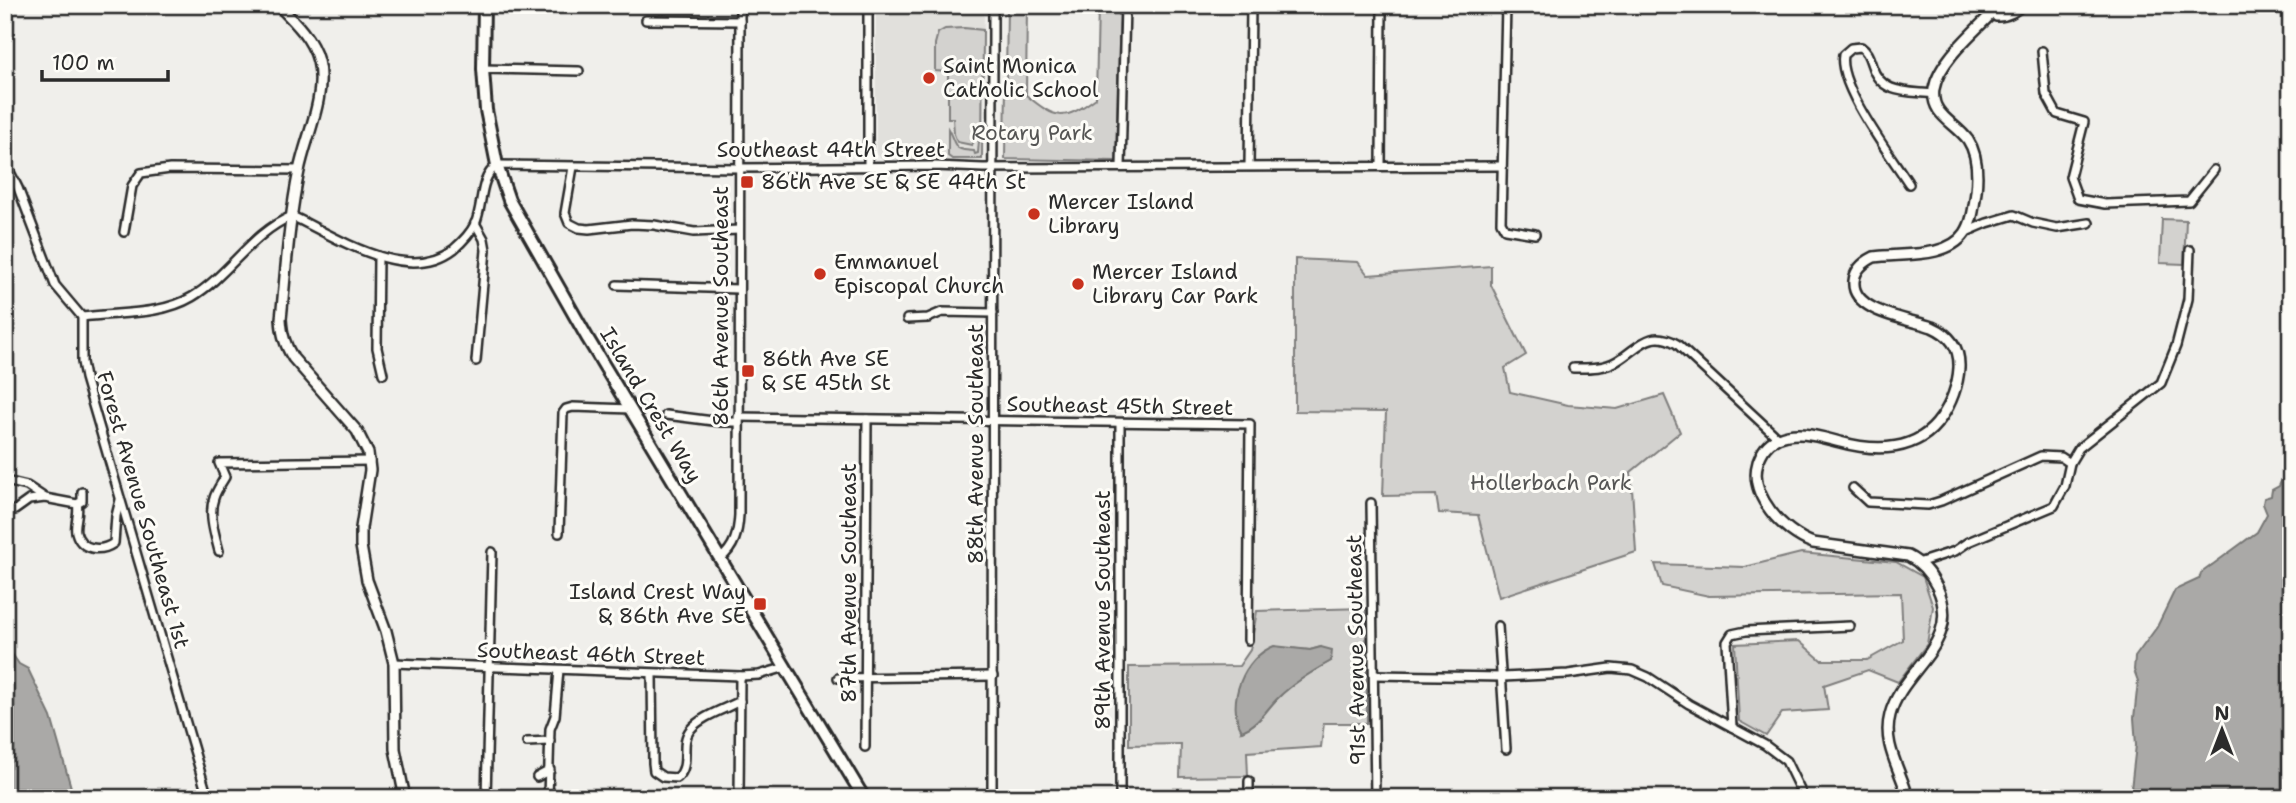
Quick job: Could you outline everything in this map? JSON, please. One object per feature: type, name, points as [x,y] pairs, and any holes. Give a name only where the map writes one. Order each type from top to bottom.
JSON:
[{"type":"main road","name":"Island Crest Way","points":[[484,5],[483,68],[486,110],[497,165],[509,200],[863,798]]},
{"type":"street","points":[[278,5],[310,41],[318,61],[320,81],[292,216],[281,319],[282,335],[293,358],[357,431],[366,445],[370,461],[360,546],[367,580],[386,631],[394,663],[395,749],[405,798]]},
{"type":"street","name":"86th Avenue Southeast","points":[[720,559],[734,544],[738,530],[740,5]]},
{"type":"street","points":[[868,5],[868,166]]},
{"type":"street","name":"88th Avenue Southeast","points":[[992,798],[993,5]]},
{"type":"street","points":[[1121,167],[1125,5]]},
{"type":"street","points":[[1249,166],[1251,5]]},
{"type":"street","points":[[1381,166],[1382,5]]},
{"type":"street","points":[[1506,5],[1501,222],[1505,229],[1535,234]]},
{"type":"street","points":[[1908,798],[1890,750],[1890,716],[1902,689],[1937,643],[1942,630],[1943,603],[1938,589],[1921,562],[1908,556],[1813,543],[1794,533],[1766,504],[1755,480],[1765,446],[1778,438],[1810,435],[1870,448],[1888,448],[1911,443],[1936,425],[1952,398],[1958,381],[1959,359],[1953,342],[1942,331],[1869,307],[1857,297],[1854,277],[1865,262],[1874,257],[1944,248],[1956,243],[1965,232],[1973,211],[1978,177],[1976,163],[1965,137],[1940,113],[1934,94],[1941,70],[2000,5]]},
{"type":"street","points":[[1993,13],[2002,18],[2023,5]]},
{"type":"street","points":[[646,20],[740,21]]},
{"type":"street","points":[[1909,184],[1856,100],[1845,77],[1843,55],[1851,48],[1861,47],[1868,54],[1874,75],[1884,86],[1934,94]]},
{"type":"street","points":[[2042,51],[2046,94],[2057,114],[2084,122],[2070,177],[2077,199],[2105,204],[2189,201],[2214,170]]},
{"type":"street","points":[[483,68],[579,71]]},
{"type":"street","points":[[5,162],[18,188],[55,285],[82,317],[155,309],[181,303],[210,284],[272,226],[292,216]]},
{"type":"street","points":[[292,216],[378,256],[402,262],[439,258],[462,243],[475,223],[485,179],[497,165]]},
{"type":"street","name":"Southeast 44th Street","points":[[497,165],[740,168],[1501,166]]},
{"type":"street","points":[[573,167],[565,213],[569,223],[579,228],[632,224],[694,232],[738,230]]},
{"type":"street","points":[[124,232],[132,186],[141,173],[170,169],[300,170]]},
{"type":"street","points":[[1965,232],[2014,215],[2032,223],[2057,228],[2089,223]]},
{"type":"street","points":[[475,223],[484,239],[486,250],[476,361]]},
{"type":"street","points":[[1921,562],[1955,551],[1970,541],[2051,509],[2065,486],[2074,454],[2161,383],[2176,346],[2188,299],[2190,250]]},
{"type":"street","points":[[378,256],[377,348],[383,374]]},
{"type":"street","points":[[617,285],[738,289]]},
{"type":"street","points":[[907,319],[928,318],[942,312],[993,313]]},
{"type":"street","name":"Forest Avenue Southeast 1st","points":[[82,317],[82,362],[85,378],[208,798]]},
{"type":"street","points":[[1573,368],[1602,367],[1617,361],[1646,340],[1668,339],[1677,344],[1778,438]]},
{"type":"street","points":[[559,533],[563,413],[573,407],[631,409]]},
{"type":"street","name":"Southeast 45th Street","points":[[666,415],[721,422],[867,419],[1250,424],[1248,640]]},
{"type":"street","name":"87th Avenue Southeast","points":[[865,747],[867,419]]},
{"type":"street","name":"89th Avenue Southeast","points":[[1120,423],[1120,798]]},
{"type":"street","points":[[1853,488],[1868,502],[1928,505],[2041,456],[2061,457],[2070,463]]},
{"type":"street","points":[[219,551],[212,508],[213,499],[225,477],[219,463],[370,461]]},
{"type":"street","points":[[6,481],[27,486],[46,498]]},
{"type":"street","points":[[15,510],[29,500],[46,498],[77,503],[82,501],[82,492]]},
{"type":"street","points":[[77,503],[77,535],[89,547],[102,550],[114,543],[120,500]]},
{"type":"street","name":"91st Avenue Southeast","points":[[1371,503],[1375,798]]},
{"type":"street","points":[[486,798],[492,552]]},
{"type":"street","points":[[1498,626],[1506,749]]},
{"type":"street","points":[[1732,727],[1727,642],[1732,634],[1850,626]]},
{"type":"street","name":"Southeast 46th Street","points":[[394,663],[740,677],[771,673],[786,667]]},
{"type":"street","points":[[1374,675],[1503,677],[1569,674],[1611,668],[1632,670],[1765,744],[1786,761],[1801,792]]},
{"type":"street","points":[[548,798],[550,729],[555,716],[558,670]]},
{"type":"street","points":[[652,674],[653,763],[654,771],[663,777],[677,778],[682,774],[686,738],[691,728],[740,701]]},
{"type":"street","points":[[838,678],[993,676]]},
{"type":"street","points":[[739,798],[740,677]]},
{"type":"street","points":[[527,742],[550,741]]},
{"type":"street","points":[[537,777],[550,771]]},
{"type":"street","points":[[1249,781],[1249,798]]},
{"type":"shaded area","name":"Saint Monica Catholic School","points":[[876,5],[984,5],[982,159],[883,160],[876,153]]},
{"type":"shaded area","points":[[2291,459],[2291,798],[2130,798],[2136,745],[2134,718],[2138,681],[2134,670],[2135,657],[2157,627],[2175,590],[2199,579],[2201,573],[2257,532],[2267,514],[2264,498],[2271,496],[2272,490],[2279,486]]},
{"type":"shaded area","points":[[5,644],[19,664],[28,669],[51,717],[74,798],[5,798]]},
{"type":"shaded area","points":[[1274,646],[1310,650],[1321,647],[1332,650],[1331,661],[1291,686],[1258,720],[1242,731],[1237,720],[1236,707],[1240,682],[1254,660]]},
{"type":"green space","name":"Rotary Park","points":[[1007,5],[1027,5],[1026,95],[1045,109],[1060,115],[1076,111],[1096,98],[1098,5],[1120,5],[1116,161],[1005,159]]},
{"type":"green space","points":[[945,29],[983,30],[982,159],[952,159],[948,156],[948,129],[958,148],[978,153],[979,140],[974,140],[972,145],[957,142],[953,118],[948,118],[948,72],[935,71],[935,44],[938,33]]},
{"type":"green space","points":[[2162,219],[2186,220],[2184,264],[2160,263]]},
{"type":"green space","name":"Hollerbach Park","points":[[1295,259],[1358,262],[1368,275],[1491,266],[1491,285],[1526,355],[1505,368],[1510,392],[1568,405],[1617,409],[1664,395],[1680,432],[1631,472],[1636,552],[1499,597],[1478,515],[1439,513],[1436,495],[1383,496],[1386,412],[1295,411]]},
{"type":"green space","points":[[1801,553],[1896,562],[1923,577],[1933,607],[1927,644],[1898,682],[1868,670],[1824,685],[1828,710],[1782,713],[1766,736],[1739,721],[1735,644],[1799,641],[1821,660],[1867,660],[1903,640],[1901,593],[1709,596],[1662,586],[1655,564],[1745,567]]},
{"type":"green space","points":[[1366,608],[1367,723],[1324,723],[1321,747],[1247,752],[1248,776],[1180,777],[1181,744],[1129,745],[1129,667],[1239,666],[1250,650],[1257,611]],"holes":[[[1274,647],[1310,650],[1321,647],[1331,661],[1291,686],[1259,720],[1241,731]]]},
{"type":"place","name":"Saint Monica Catholic School","points":[[929,78]]},
{"type":"place","name":"86th Ave SE & SE 44th St","points":[[747,182]]},
{"type":"place","name":"Mercer Island Library","points":[[1034,214]]},
{"type":"place","name":"Emmanuel Episcopal Church","points":[[820,274]]},
{"type":"place","name":"Mercer Island Library Car Park","points":[[1078,284]]},
{"type":"place","name":"86th Ave SE & SE 45th St","points":[[748,371]]},
{"type":"place","name":"Island Crest Way & 86th Ave SE","points":[[760,604]]}]
